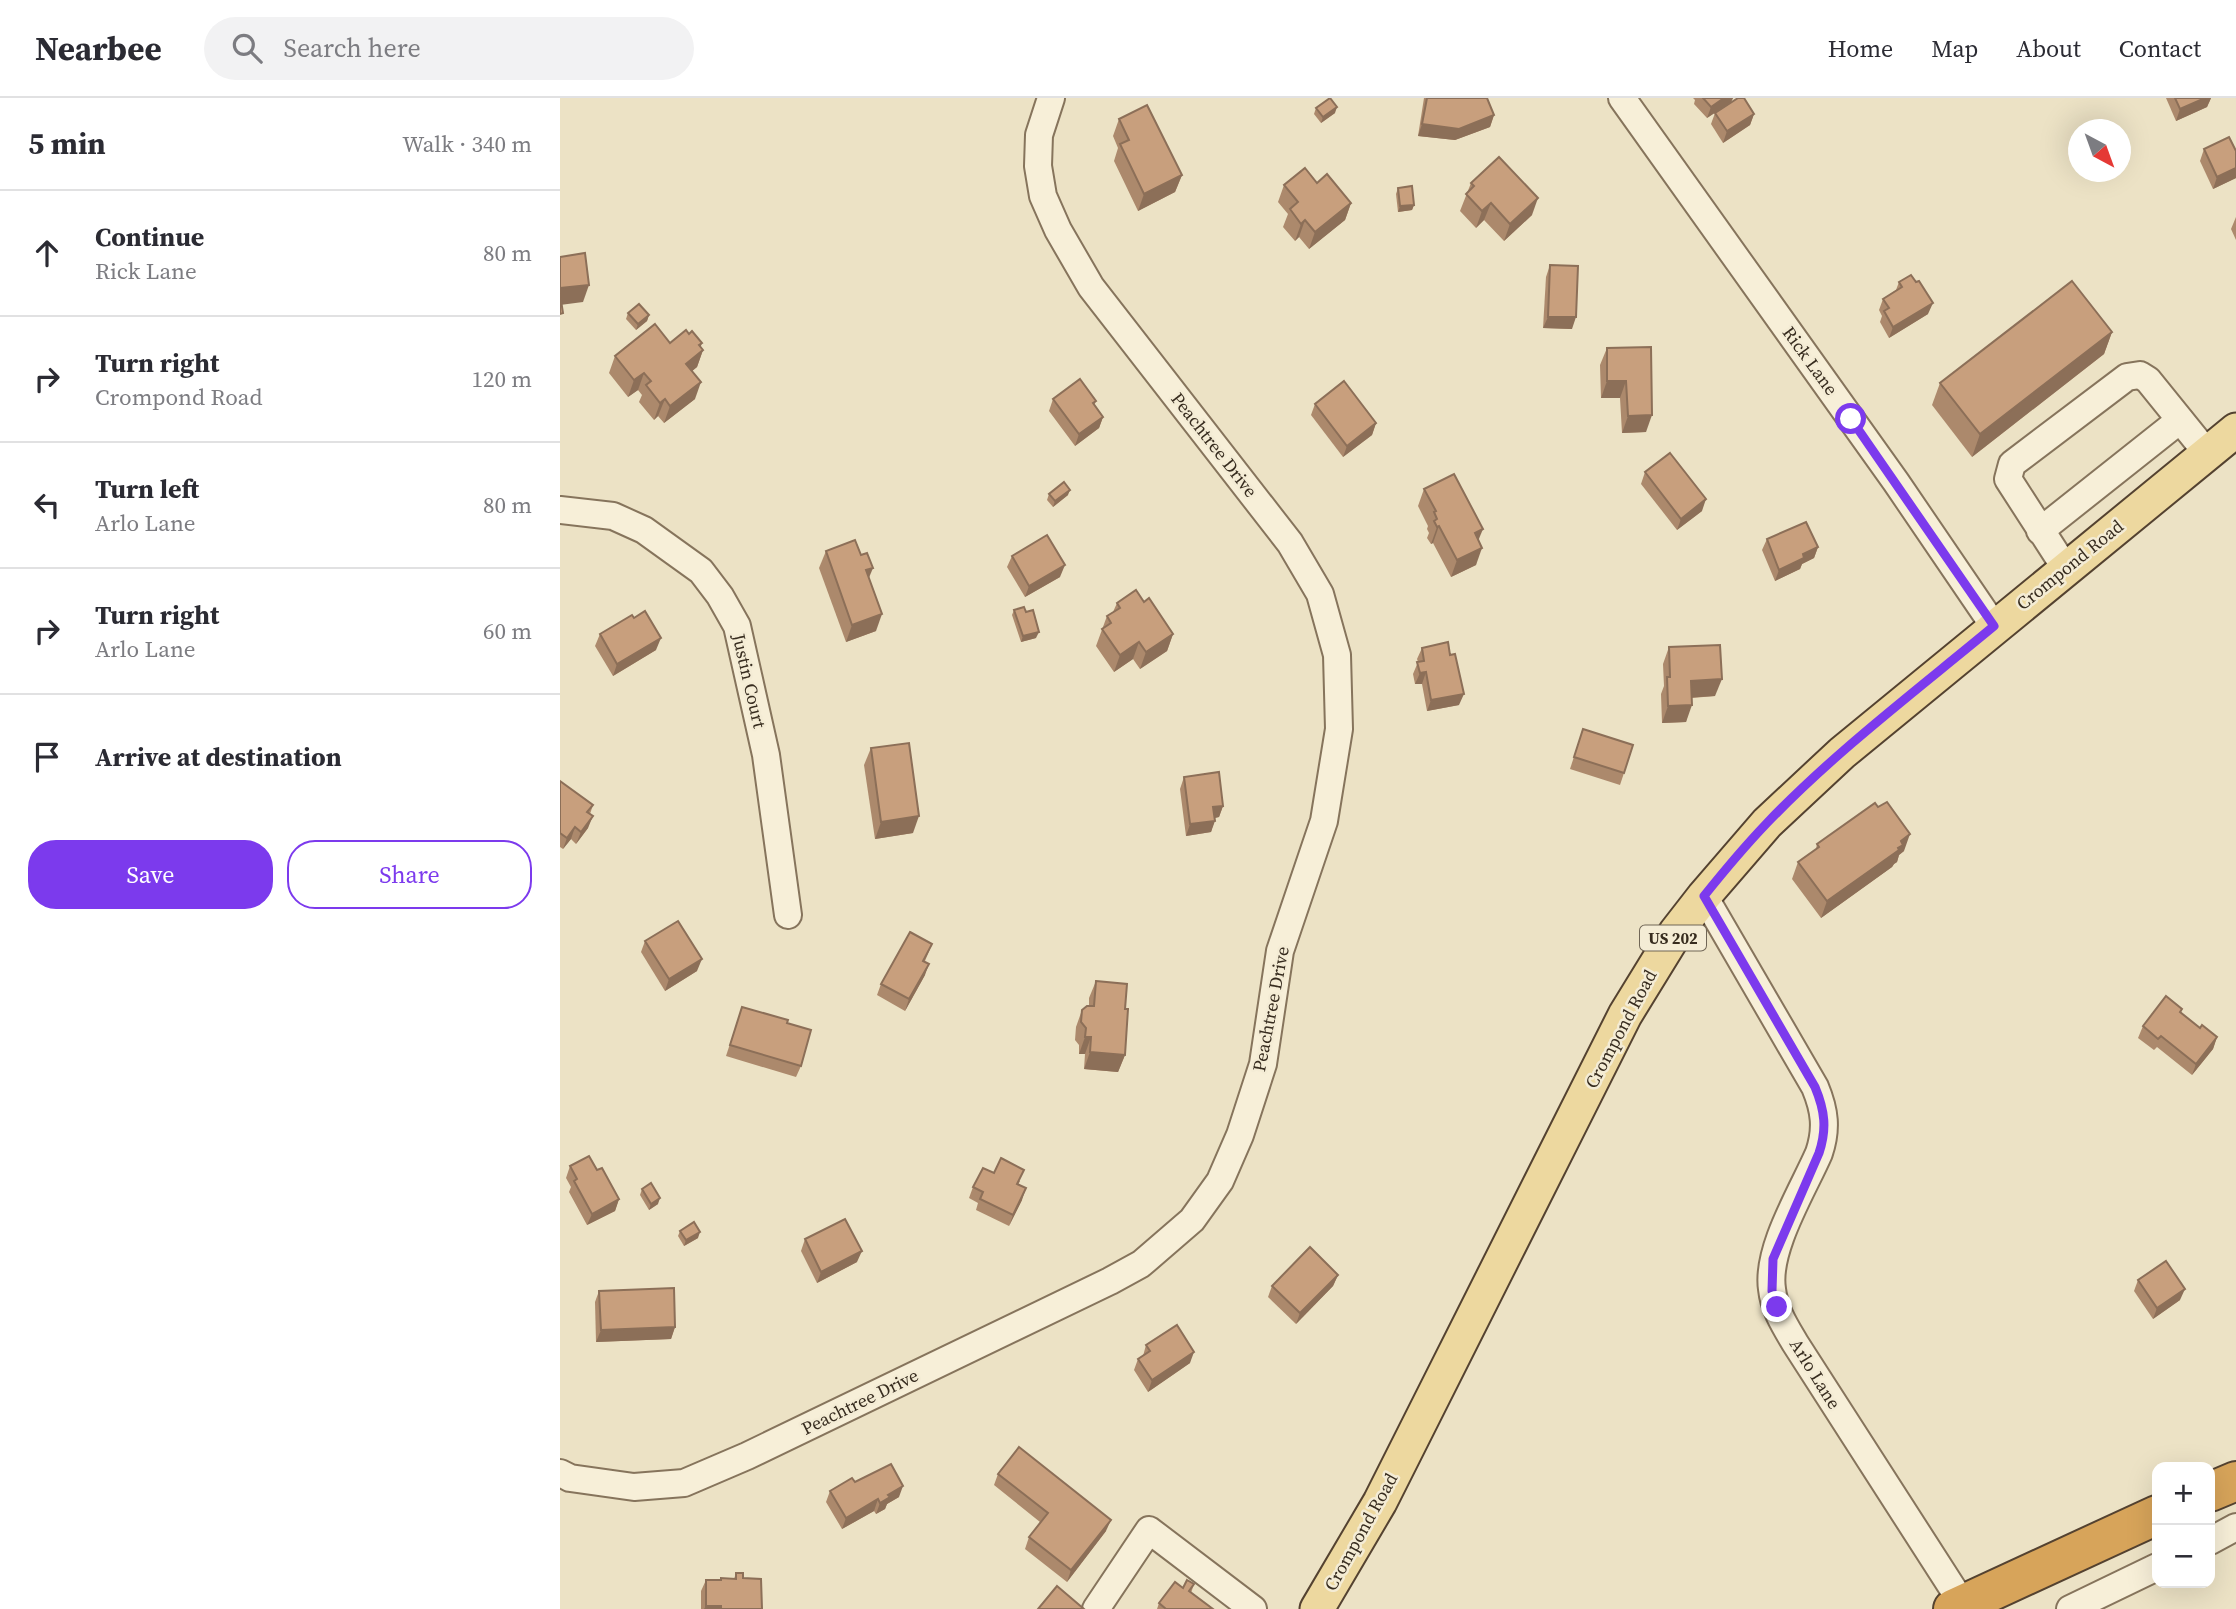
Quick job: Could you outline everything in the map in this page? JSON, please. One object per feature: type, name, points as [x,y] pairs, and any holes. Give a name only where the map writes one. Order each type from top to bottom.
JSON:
[{"type":"highway","points":[[2215,1490],[2236,1481]]},
{"type":"highway","points":[[1961,1607],[2152,1518]]},
{"type":"main road","name":"Crompond Road","points":[[1317,1609],[1380,1502],[1625,1015],[1676,932],[1704,896],[1767,823],[1880,720],[2236,430]]},
{"type":"street","name":"Peachtree Drive","points":[[560,1473],[570,1478],[634,1487],[684,1483],[747,1456],[1110,1281],[1141,1264],[1192,1220],[1220,1181],[1240,1135],[1264,1064],[1280,951],[1324,821],[1339,729],[1337,655],[1320,594],[1290,543],[1091,288],[1058,230],[1043,196],[1038,166],[1039,135],[1051,98]]},
{"type":"street","name":"Rick Lane","points":[[1622,98],[1896,482],[1994,626]]},
{"type":"street","points":[[2066,569],[2008,479],[2012,464],[2127,377],[2140,374],[2148,380],[2207,453]]},
{"type":"street","points":[[2040,531],[2180,420]]},
{"type":"street","name":"Justin Court","points":[[561,506],[613,516],[644,530],[701,571],[720,596],[737,626],[766,755],[788,915]]},
{"type":"street","name":"Arlo Lane","points":[[1704,896],[1815,1087],[1825,1120],[1819,1153],[1773,1259],[1772,1291],[1777,1307],[1795,1343],[1961,1607]]},
{"type":"street","points":[[2215,1538],[2236,1527]]},
{"type":"street","points":[[1096,1609],[1149,1530],[1253,1609]]},
{"type":"street","points":[[2070,1609],[2152,1569]]},
{"type":"building","points":[[1330,98],[1337,107],[1323,117],[1316,108]]},
{"type":"building","points":[[1427,98],[1487,98],[1494,115],[1459,129],[1422,124]]},
{"type":"building","points":[[1703,98],[1724,98],[1711,107]]},
{"type":"building","points":[[1738,98],[1744,98],[1754,114],[1727,131],[1715,113]]},
{"type":"building","points":[[2175,98],[2205,98],[2180,109]]},
{"type":"building","points":[[1147,105],[1182,175],[1144,194],[1120,144],[1129,140],[1119,119]]},
{"type":"building","points":[[2229,137],[2236,151],[2236,168],[2217,177],[2204,149]]},
{"type":"building","points":[[1499,157],[1538,198],[1510,224],[1491,203],[1482,211],[1466,194],[1474,186],[1471,183]]},
{"type":"building","points":[[1305,168],[1317,183],[1327,174],[1351,203],[1315,232],[1305,220],[1301,224],[1290,209],[1298,202],[1284,185]]},
{"type":"building","points":[[1412,186],[1414,205],[1400,206],[1398,188]]},
{"type":"building","points":[[585,253],[589,285],[560,288],[560,257]]},
{"type":"building","points":[[1550,265],[1578,266],[1576,317],[1548,317]]},
{"type":"building","points":[[1911,275],[1916,282],[1919,281],[1933,303],[1893,327],[1884,311],[1889,308],[1883,299],[1902,287],[1899,282]]},
{"type":"building","points":[[2072,281],[2112,332],[1980,434],[1940,383]]},
{"type":"building","points":[[639,304],[649,315],[638,324],[628,313]]},
{"type":"building","points":[[655,324],[670,343],[686,330],[689,334],[692,331],[702,343],[699,345],[703,350],[686,364],[701,382],[670,406],[665,399],[660,403],[646,385],[651,381],[644,373],[634,380],[615,356]]},
{"type":"building","points":[[1651,347],[1652,415],[1628,416],[1626,381],[1607,381],[1607,348]]},
{"type":"building","points":[[1080,379],[1096,401],[1093,403],[1103,417],[1079,434],[1053,399]]},
{"type":"building","points":[[1344,381],[1376,423],[1347,446],[1315,404]]},
{"type":"building","points":[[1670,453],[1706,499],[1681,519],[1645,472]]},
{"type":"building","points":[[1454,474],[1483,529],[1475,533],[1482,548],[1457,560],[1434,521],[1437,519],[1434,512],[1436,511],[1424,489]]},
{"type":"building","points":[[1064,482],[1070,490],[1055,501],[1049,494]]},
{"type":"building","points":[[1806,522],[1818,547],[1803,554],[1804,558],[1779,570],[1767,539]]},
{"type":"building","points":[[1047,535],[1065,565],[1029,586],[1012,556]]},
{"type":"building","points":[[855,540],[861,555],[867,553],[873,568],[866,570],[882,614],[852,625],[826,551]]},
{"type":"building","points":[[1136,590],[1144,602],[1149,598],[1173,634],[1146,652],[1139,642],[1120,655],[1102,629],[1111,623],[1107,616],[1120,608],[1117,603]]},
{"type":"building","points":[[1024,607],[1026,612],[1033,610],[1039,632],[1023,636],[1014,610]]},
{"type":"building","points":[[645,611],[661,638],[617,664],[600,634],[632,615],[634,618]]},
{"type":"building","points":[[1448,642],[1450,655],[1455,654],[1464,694],[1431,700],[1426,672],[1420,673],[1417,662],[1424,661],[1422,648]]},
{"type":"building","points":[[1720,645],[1722,679],[1691,681],[1692,705],[1668,706],[1669,647]]},
{"type":"building","points":[[1583,729],[1633,745],[1624,773],[1574,757]]},
{"type":"building","points":[[909,743],[919,816],[881,822],[871,748]]},
{"type":"building","points":[[1219,772],[1223,806],[1213,807],[1215,821],[1190,824],[1184,777]]},
{"type":"building","points":[[560,781],[593,805],[587,812],[593,816],[581,832],[575,827],[567,838],[560,833]]},
{"type":"building","points":[[1887,802],[1910,834],[1901,841],[1903,845],[1899,850],[1827,901],[1798,862],[1819,847],[1817,844],[1875,803],[1878,807]]},
{"type":"building","points":[[678,921],[702,959],[669,979],[645,941]]},
{"type":"building","points":[[910,932],[932,944],[923,961],[929,964],[909,999],[881,984]]},
{"type":"building","points":[[1096,981],[1127,984],[1125,1055],[1090,1052],[1091,1037],[1085,1037],[1086,1028],[1081,1022],[1082,1010],[1087,1006],[1094,1006]]},
{"type":"building","points":[[2166,996],[2182,1009],[2180,1012],[2217,1037],[2196,1064],[2161,1036],[2158,1039],[2143,1026]]},
{"type":"building","points":[[742,1007],[788,1020],[787,1023],[811,1030],[801,1066],[730,1045]]},
{"type":"building","points":[[589,1156],[597,1170],[602,1168],[619,1199],[592,1214],[574,1181],[577,1179],[570,1166]]},
{"type":"building","points":[[1001,1158],[1024,1170],[1017,1184],[1026,1188],[1013,1215],[980,1199],[983,1192],[973,1187],[983,1168],[994,1173]]},
{"type":"building","points":[[651,1183],[660,1198],[651,1204],[642,1189]]},
{"type":"building","points":[[845,1219],[862,1251],[821,1272],[805,1239]]},
{"type":"building","points":[[694,1222],[700,1232],[686,1240],[680,1231]]},
{"type":"building","points":[[1310,1247],[1338,1275],[1300,1313],[1272,1286]]},
{"type":"building","points":[[2166,1261],[2185,1289],[2157,1308],[2138,1280]]},
{"type":"building","points":[[674,1288],[675,1327],[601,1330],[599,1291]]},
{"type":"building","points":[[1177,1325],[1194,1352],[1152,1380],[1138,1359],[1150,1351],[1146,1345]]},
{"type":"building","points":[[1019,1447],[1111,1520],[1071,1570],[1029,1537],[1048,1513],[998,1474]]},
{"type":"building","points":[[891,1464],[903,1486],[880,1503],[878,1499],[846,1518],[830,1491],[852,1478],[855,1482]]},
{"type":"building","points":[[736,1573],[743,1573],[743,1578],[761,1579],[762,1609],[721,1609],[721,1606],[706,1606],[706,1580],[736,1579]]},
{"type":"building","points":[[1187,1580],[1194,1584],[1189,1591],[1213,1609],[1166,1609],[1159,1603],[1175,1582],[1183,1588]]},
{"type":"building","points":[[1057,1586],[1084,1609],[1038,1609]]},
{"type":"route","points":[[1777,1307],[1772,1291],[1773,1259],[1819,1153],[1825,1120],[1815,1087],[1704,896],[1767,823],[1803,788],[1994,626],[1851,419]]}]
